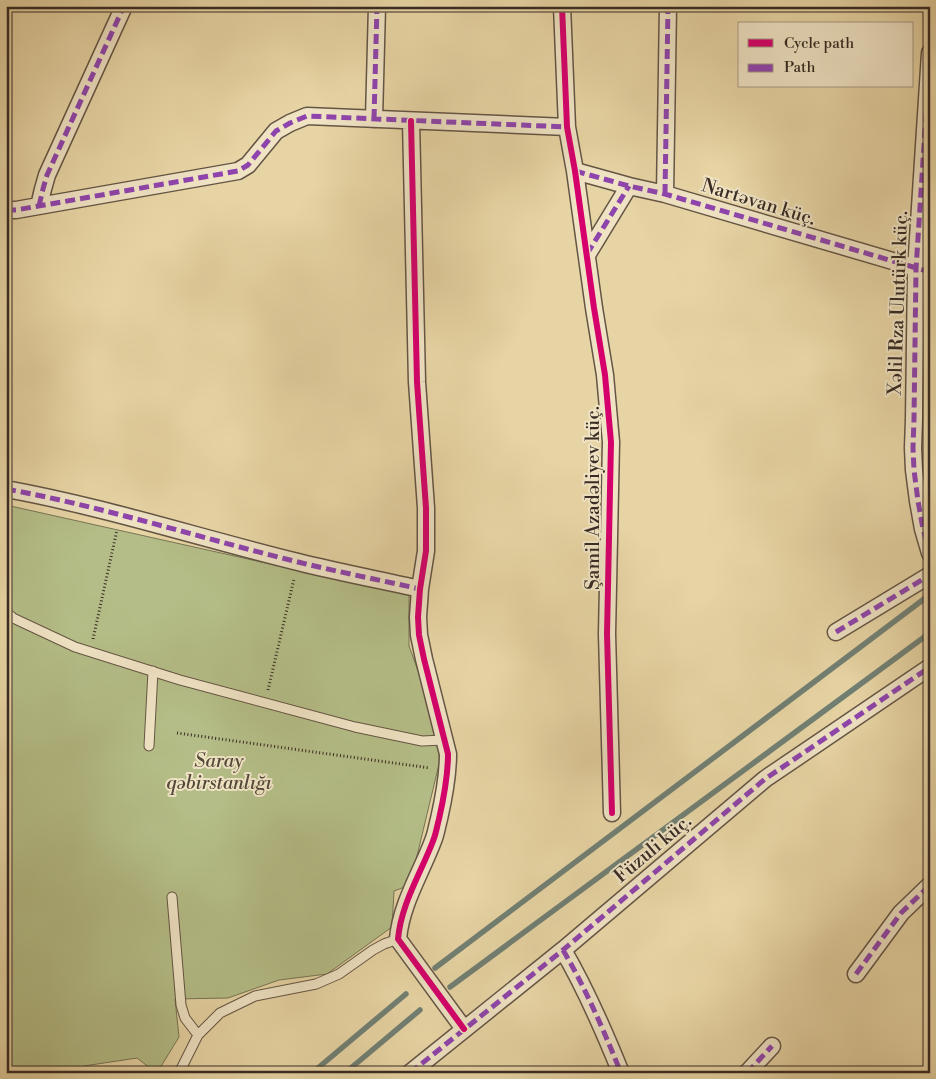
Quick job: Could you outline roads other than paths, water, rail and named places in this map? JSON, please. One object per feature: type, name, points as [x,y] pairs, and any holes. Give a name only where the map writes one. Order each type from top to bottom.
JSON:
[{"type":"street","points":[[39,206],[47,175],[124,6]]},
{"type":"street","points":[[374,119],[377,6]]},
{"type":"street","name":"Şamil Azadəliyev küç.","points":[[562,6],[567,128],[605,376],[611,442],[607,634],[612,813]]},
{"type":"street","points":[[665,194],[668,6]]},
{"type":"street","name":"Xəlil Rza Ulutürk küç.","points":[[930,53],[923,271],[913,448],[918,501],[930,553]]},
{"type":"street","points":[[6,210],[16,210],[238,171],[248,165],[276,131],[307,116],[567,128]]},
{"type":"street","points":[[411,121],[417,382],[426,508],[426,551],[420,589],[419,635],[448,754],[448,770],[434,839],[404,910],[398,938],[464,1029]]},
{"type":"street","name":"Nartəvan küç.","points":[[575,171],[665,194],[923,271]]},
{"type":"street","points":[[586,255],[629,186]]},
{"type":"street","points":[[6,489],[120,514],[297,562],[420,589]]},
{"type":"street","points":[[836,632],[930,575]]},
{"type":"street","name":"Füzuli küç.","points":[[410,1073],[563,950],[765,779],[930,667]]},
{"type":"street","points":[[856,974],[901,914],[930,885]]},
{"type":"street","points":[[563,950],[604,1032],[621,1073]]},
{"type":"street","points":[[748,1073],[772,1046]]},
{"type":"lane","points":[[6,612],[13,618],[75,647],[153,671],[355,727],[422,741],[444,740]]},
{"type":"lane","points":[[150,746],[153,671]]},
{"type":"lane","points":[[172,897],[181,1005],[185,1018],[198,1035]]},
{"type":"lane","points":[[179,1073],[198,1035],[220,1013],[255,996],[316,984],[339,974],[373,950],[398,938]]},
{"type":"waterway","points":[[435,968],[928,596]]},
{"type":"waterway","points":[[450,987],[927,635]]},
{"type":"waterway","points":[[312,1073],[406,994]]},
{"type":"waterway","points":[[345,1073],[420,1010]]},
{"type":"park label","name":"Saray qəbirstanlığı","points":[[219,771]]}]
